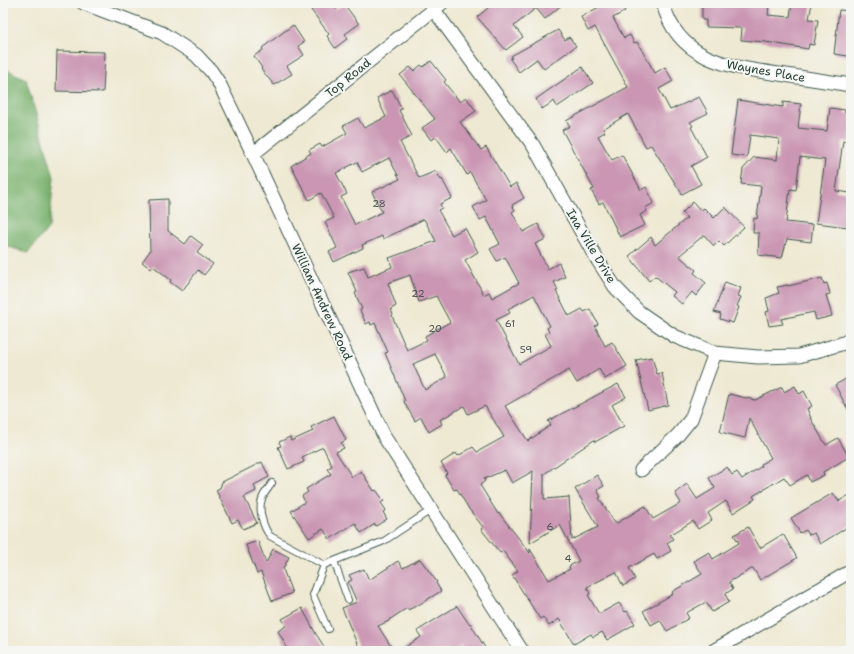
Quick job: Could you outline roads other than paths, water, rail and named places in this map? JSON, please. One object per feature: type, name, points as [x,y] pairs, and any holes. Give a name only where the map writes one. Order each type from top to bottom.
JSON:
[{"type":"street","name":"William Andrew Road","points":[[83,3],[162,33],[196,55],[211,71],[219,83],[253,154],[386,438],[522,651]]},
{"type":"street","name":"Waynes Place","points":[[664,3],[674,31],[696,52],[718,62],[738,69],[851,85]]},
{"type":"street","name":"Top Road","points":[[253,154],[438,6]]},
{"type":"street","name":"Ina Ville Drive","points":[[438,6],[533,145],[595,256],[615,287],[639,312],[668,332],[715,353],[758,358],[799,356],[844,343],[851,339]]},
{"type":"street","points":[[641,470],[678,435],[691,419],[715,353]]},
{"type":"street","points":[[713,651],[851,571]]},
{"type":"lane","points":[[272,483],[262,499],[260,509],[265,530],[270,536],[324,565]]},
{"type":"lane","points":[[328,629],[313,595],[324,565],[384,541],[431,510]]},
{"type":"lane","points":[[334,561],[348,600]]}]
